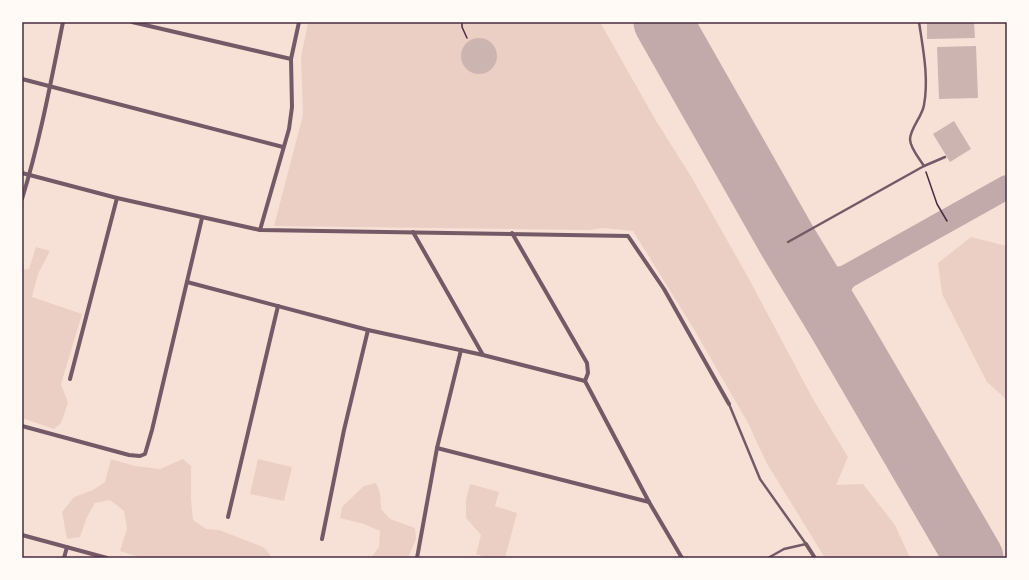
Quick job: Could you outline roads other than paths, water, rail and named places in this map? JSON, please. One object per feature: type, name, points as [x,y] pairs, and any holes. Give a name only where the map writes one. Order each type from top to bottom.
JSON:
[{"type":"street","points":[[22,199],[50,86],[63,22]]},
{"type":"street","points":[[132,22],[291,59]]},
{"type":"street","points":[[260,230],[289,129],[292,107],[291,59],[299,22]]},
{"type":"street","points":[[22,79],[283,147]]},
{"type":"street","points":[[22,174],[117,198],[260,230],[628,236],[664,289],[729,404]]},
{"type":"street","points":[[70,379],[117,198]]},
{"type":"street","points":[[22,426],[129,455],[140,456],[144,454],[152,430],[202,218]]},
{"type":"street","points":[[413,232],[483,354]]},
{"type":"street","points":[[512,233],[586,363],[588,373],[585,381]]},
{"type":"street","points":[[187,282],[368,330],[483,354],[585,381],[649,502],[682,558]]},
{"type":"street","points":[[228,517],[278,306]]},
{"type":"street","points":[[322,539],[344,430],[368,330]]},
{"type":"street","points":[[417,558],[437,448],[461,350]]},
{"type":"street","points":[[437,448],[649,502]]},
{"type":"street","points":[[22,535],[107,558]]},
{"type":"street","points":[[806,544],[815,558]]},
{"type":"street","points":[[64,558],[67,547]]},
{"type":"lane","points":[[919,22],[924,52],[925,92],[922,114],[912,132],[910,140],[924,166]]},
{"type":"lane","points":[[788,242],[924,166],[945,157]]},
{"type":"lane","points":[[729,404],[760,479],[806,544],[784,549],[768,558]]}]
